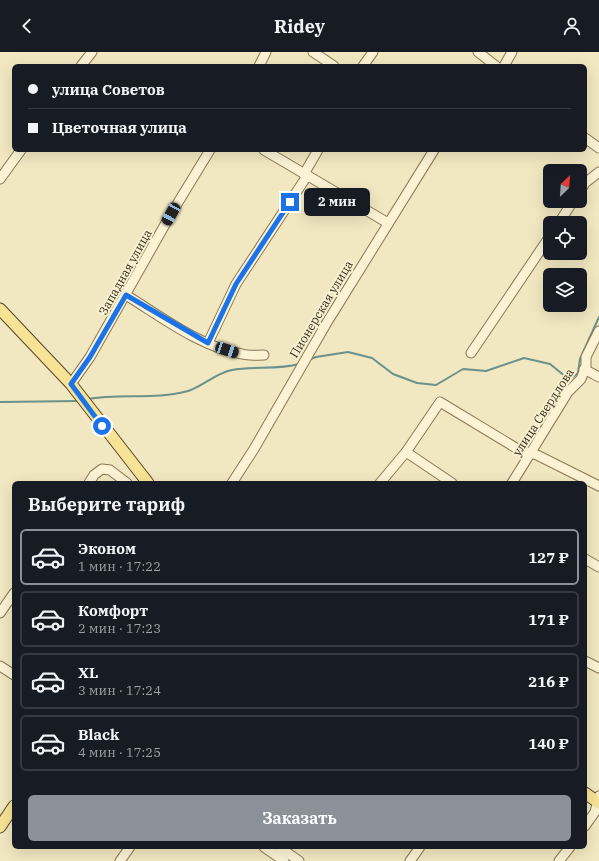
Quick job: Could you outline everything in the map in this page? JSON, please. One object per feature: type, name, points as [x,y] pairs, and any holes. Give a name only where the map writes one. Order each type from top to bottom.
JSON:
[{"type":"main road","points":[[0,309],[71,384],[146,481]]},
{"type":"main road","points":[[587,794],[598,800]]},
{"type":"main road","points":[[0,827],[12,809]]},
{"type":"street","points":[[83,64],[92,52]]},
{"type":"street","points":[[259,64],[266,52]]},
{"type":"street","points":[[313,52],[331,64]]},
{"type":"street","points":[[364,64],[373,52]]},
{"type":"street","points":[[478,52],[493,64]]},
{"type":"street","points":[[505,64],[512,52]]},
{"type":"street","points":[[587,139],[599,148]]},
{"type":"street","points":[[0,179],[20,152]]},
{"type":"street","name":"Западная улица","points":[[71,384],[90,357],[171,214],[209,152]]},
{"type":"street","points":[[267,152],[388,223]]},
{"type":"street","points":[[208,343],[236,284],[305,175],[317,152]]},
{"type":"street","name":"Пионерская улица","points":[[233,481],[254,449],[326,324],[433,152]]},
{"type":"street","points":[[587,181],[599,172]]},
{"type":"street","points":[[471,353],[543,246]]},
{"type":"street","points":[[126,295],[208,343],[242,354],[264,355]]},
{"type":"street","name":"улица Свердлова","points":[[513,481],[568,392],[581,379],[586,357],[599,331]]},
{"type":"street","points":[[584,369],[599,377]]},
{"type":"street","points":[[382,481],[406,452],[440,402],[521,452],[537,455],[599,486]]},
{"type":"street","points":[[406,452],[449,481]]},
{"type":"street","points":[[90,481],[94,475],[102,469],[110,470],[124,481]]},
{"type":"street","points":[[587,560],[599,567]]},
{"type":"street","points":[[0,613],[12,595]]},
{"type":"street","points":[[587,662],[599,668]]},
{"type":"street","points":[[0,666],[12,674]]},
{"type":"street","points":[[587,823],[595,812],[598,800]]},
{"type":"street","points":[[120,861],[129,849]]},
{"type":"street","points":[[410,861],[419,849]]},
{"type":"street","points":[[559,861],[568,849]]},
{"type":"street","points":[[276,851],[284,861]]},
{"type":"street","points":[[276,851],[300,861]]},
{"type":"waterway","points":[[308,360],[316,357],[348,352],[372,358],[393,374],[417,383],[436,385],[463,369],[486,371],[524,358],[550,364],[566,377],[573,377],[578,373],[580,359],[599,317]]},
{"type":"waterway","points":[[87,399],[112,396],[151,396],[176,394],[194,389],[220,374],[232,370],[283,367],[299,364]]},
{"type":"waterway","points":[[0,402],[79,401]]},
{"type":"route","points":[[102,426],[71,384],[90,357],[126,295],[193,336],[208,343],[236,284],[290,202]]}]
